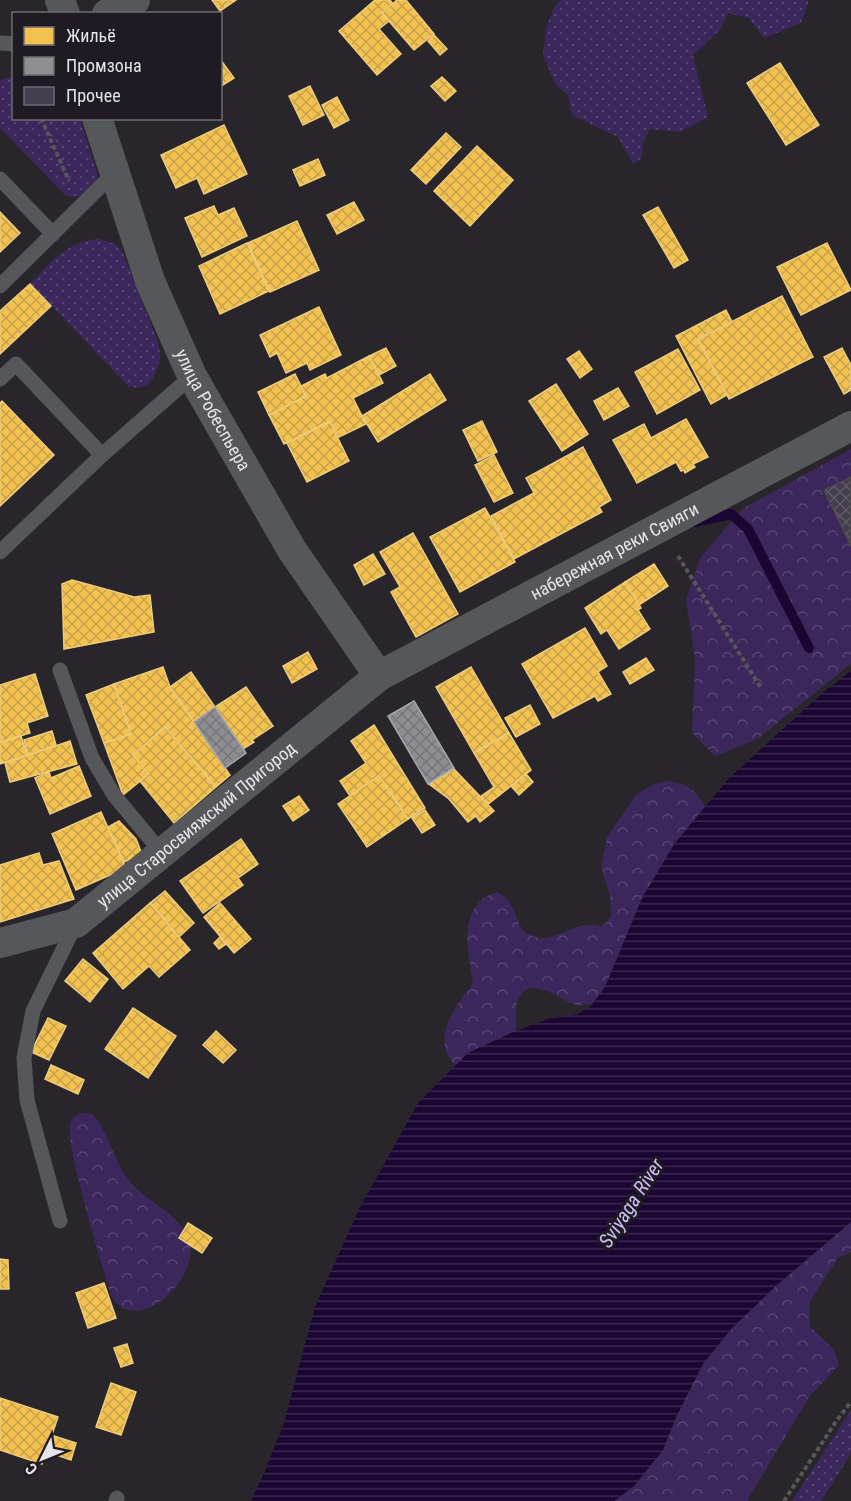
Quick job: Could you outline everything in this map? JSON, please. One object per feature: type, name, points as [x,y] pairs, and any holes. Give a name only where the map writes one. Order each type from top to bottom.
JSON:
[{"type":"street","points":[[111,12],[135,0]]},
{"type":"street","name":"улица Робеспьера","points":[[98,120],[113,174],[150,280],[192,376],[292,550],[379,676]]},
{"type":"street","name":"набережная реки Свияги","points":[[379,676],[851,426]]},
{"type":"street","name":"улица Старосвияжский Пригород","points":[[0,944],[76,923],[379,676]]},
{"type":"lane","points":[[0,286],[113,174]]},
{"type":"lane","points":[[0,179],[52,234]]},
{"type":"lane","points":[[0,379],[16,364],[102,455]]},
{"type":"lane","points":[[0,552],[102,455],[192,376]]},
{"type":"lane","points":[[60,670],[92,758],[114,795],[162,853]]},
{"type":"lane","points":[[60,1221],[27,1100],[24,1058],[33,1011],[76,923]]},
{"type":"path","points":[[42,120],[70,184]]},
{"type":"path","points":[[660,527],[761,688]]},
{"type":"path","points":[[784,1501],[851,1402]]},
{"type":"green space","points":[[561,0],[809,0],[801,23],[764,38],[749,18],[728,13],[720,30],[693,55],[708,117],[680,132],[650,129],[643,143],[642,158],[633,164],[618,137],[572,115],[568,95],[555,84],[543,55],[546,28],[554,8]]},
{"type":"green space","points":[[12,76],[12,120],[80,120],[97,173],[97,181],[83,194],[75,197],[65,195],[0,128],[0,80]]},
{"type":"green space","points":[[98,239],[115,244],[122,251],[158,342],[160,360],[153,378],[147,385],[139,388],[129,387],[30,283],[60,254],[77,244]]},
{"type":"green space","points":[[851,449],[851,664],[757,739],[715,756],[692,733],[695,660],[686,600],[700,558],[742,509]]},
{"type":"green space","points":[[669,781],[685,785],[696,793],[705,806],[704,827],[642,936],[594,1003],[580,1005],[570,1003],[549,992],[530,987],[517,1002],[515,1035],[458,1068],[449,1057],[445,1047],[445,1036],[452,1014],[473,983],[468,930],[475,907],[484,898],[497,892],[509,902],[524,931],[537,937],[545,938],[581,926],[602,927],[611,917],[610,896],[601,866],[607,837],[635,796],[654,784]]},
{"type":"green space","points":[[83,1113],[90,1113],[98,1120],[126,1177],[141,1193],[175,1219],[188,1237],[191,1252],[187,1268],[166,1297],[152,1307],[137,1311],[123,1308],[111,1296],[72,1152],[71,1121]]},
{"type":"green space","points":[[851,1222],[851,1252],[838,1258],[810,1301],[810,1326],[834,1350],[839,1365],[809,1397],[747,1501],[614,1501],[634,1486],[663,1450],[676,1417],[703,1364],[731,1329],[779,1283]]},
{"type":"green space","points":[[851,1410],[851,1454],[821,1501],[792,1501]]},
{"type":"water","name":"Sviyaga River","points":[[851,671],[851,1222],[779,1283],[731,1329],[703,1364],[676,1417],[663,1450],[634,1486],[614,1501],[251,1501],[284,1423],[315,1307],[359,1209],[418,1103],[468,1053],[513,1032],[548,1019],[578,1014],[591,1006],[605,987],[642,898],[675,843],[730,777],[826,690]]},
{"type":"building: Жильё","points":[[212,0],[236,0],[220,11]]},
{"type":"building: Жильё","points":[[375,0],[390,0],[393,4],[382,13],[389,21],[379,29],[401,54],[377,75],[339,31]]},
{"type":"building: Жильё","points":[[397,0],[406,0],[434,34],[414,50],[382,13]]},
{"type":"building: Жильё","points":[[434,35],[447,49],[440,55],[428,41]]},
{"type":"building: Жильё","points":[[222,62],[234,78],[222,86]]},
{"type":"building: Жильё","points":[[780,63],[819,125],[786,145],[747,83]]},
{"type":"building: Жильё","points":[[442,77],[456,91],[445,101],[431,86]]},
{"type":"building: Жильё","points":[[310,86],[324,115],[303,125],[289,96]]},
{"type":"building: Жильё","points":[[337,97],[349,120],[334,128],[322,105]]},
{"type":"building: Жильё","points":[[224,125],[247,174],[204,194],[197,178],[176,188],[161,155]]},
{"type":"building: Жильё","points":[[446,133],[461,147],[426,184],[411,170]]},
{"type":"building: Жильё","points":[[477,146],[513,180],[470,226],[434,191]]},
{"type":"building: Жильё","points":[[318,159],[325,175],[300,186],[293,170]]},
{"type":"building: Жильё","points":[[354,202],[364,220],[337,234],[327,215]]},
{"type":"building: Жильё","points":[[214,206],[218,215],[234,208],[247,236],[202,257],[185,218]]},
{"type":"building: Жильё","points":[[658,207],[688,260],[674,268],[643,215]]},
{"type":"building: Жильё","points":[[0,212],[20,233],[0,252]]},
{"type":"building: Жильё","points":[[297,221],[319,270],[270,292],[248,243]]},
{"type":"building: Жильё","points":[[247,243],[269,291],[220,314],[199,266]]},
{"type":"building: Жильё","points":[[827,243],[851,290],[801,315],[777,267]]},
{"type":"building: Жильё","points":[[30,284],[51,306],[0,354],[0,311]]},
{"type":"building: Жильё","points":[[782,296],[813,357],[729,399],[698,339]]},
{"type":"building: Жильё","points":[[319,307],[341,355],[310,370],[307,363],[286,373],[277,353],[270,357],[260,335]]},
{"type":"building: Жильё","points":[[726,310],[732,322],[698,339],[727,395],[711,404],[676,336]]},
{"type":"building: Жильё","points":[[386,348],[396,366],[379,375],[369,356]]},
{"type":"building: Жильё","points":[[842,348],[851,365],[851,390],[844,394],[824,357]]},
{"type":"building: Жильё","points":[[678,349],[700,390],[657,414],[635,372]]},
{"type":"building: Жильё","points":[[579,351],[592,369],[580,378],[567,359]]},
{"type":"building: Жильё","points":[[369,356],[383,383],[353,398],[366,424],[339,437],[330,421],[284,444],[269,415],[306,396],[301,386],[325,374],[327,378]]},
{"type":"building: Жильё","points":[[295,374],[306,396],[269,415],[258,392]]},
{"type":"building: Жильё","points":[[430,374],[446,400],[378,442],[362,416]]},
{"type":"building: Жильё","points":[[556,384],[588,434],[562,451],[529,401]]},
{"type":"building: Жильё","points":[[618,388],[629,406],[604,420],[594,401]]},
{"type":"building: Жильё","points":[[2,401],[54,455],[0,506],[0,403]]},
{"type":"building: Жильё","points":[[686,419],[708,457],[693,464],[695,467],[685,473],[684,470],[681,471],[676,462],[637,483],[613,440],[644,424],[651,438]]},
{"type":"building: Жильё","points":[[482,421],[497,452],[478,461],[463,430]]},
{"type":"building: Жильё","points":[[330,422],[349,461],[307,482],[287,443]]},
{"type":"building: Жильё","points":[[583,447],[611,500],[599,507],[602,512],[514,559],[491,516],[534,493],[526,478]]},
{"type":"building: Жильё","points":[[494,455],[513,493],[494,502],[475,465]]},
{"type":"building: Жильё","points":[[485,508],[515,562],[460,592],[430,537]]},
{"type":"building: Жильё","points":[[413,533],[458,614],[416,637],[391,592],[400,587],[380,552]]},
{"type":"building: Жильё","points":[[373,554],[385,574],[364,585],[354,565]]},
{"type":"building: Жильё","points":[[654,564],[668,586],[639,605],[625,582]]},
{"type":"building: Жильё","points":[[72,580],[134,597],[150,595],[154,632],[64,649],[62,584]]},
{"type":"building: Жильё","points":[[625,582],[641,608],[638,610],[650,629],[619,649],[607,630],[601,634],[585,608]]},
{"type":"building: Жильё","points":[[585,628],[607,666],[598,672],[611,694],[598,701],[595,696],[553,718],[522,664]]},
{"type":"building: Жильё","points":[[308,652],[317,669],[292,683],[283,666]]},
{"type":"building: Жильё","points":[[646,658],[654,670],[630,684],[623,672]]},
{"type":"building: Жильё","points":[[163,667],[170,687],[230,775],[216,787],[165,727],[133,755],[149,774],[123,795],[104,743],[131,734],[114,684]]},
{"type":"building: Жильё","points":[[471,667],[509,733],[474,753],[436,687]]},
{"type":"building: Жильё","points":[[191,672],[215,707],[194,722],[170,687]]},
{"type":"building: Жильё","points":[[35,674],[48,716],[27,723],[30,733],[0,742],[0,685]]},
{"type":"building: Жильё","points":[[114,684],[131,734],[104,743],[86,695]]},
{"type":"building: Жильё","points":[[246,687],[273,726],[243,749],[215,707]]},
{"type":"building: Жильё","points":[[530,705],[540,724],[516,737],[505,718]]},
{"type":"building: Жильё","points":[[374,725],[425,808],[408,819],[379,776],[350,796],[340,781],[366,763],[351,741]]},
{"type":"building: Жильё","points":[[165,727],[216,787],[174,823],[140,781],[149,774],[133,755]]},
{"type":"building: Жильё","points":[[52,731],[56,745],[28,755],[24,740]]},
{"type":"building: Жильё","points":[[509,733],[531,770],[487,805],[480,797],[494,787],[474,753]]},
{"type":"building: Жильё","points":[[21,736],[27,755],[0,764],[0,743]]},
{"type":"building: Жильё","points":[[70,741],[77,764],[10,782],[5,763]]},
{"type":"building: Жильё","points":[[79,766],[91,796],[50,814],[35,778],[49,772],[51,778]]},
{"type":"building: Жильё","points":[[454,769],[494,811],[480,822],[476,816],[468,822],[449,799],[429,784]]},
{"type":"building: Жильё","points":[[526,774],[533,782],[519,795],[511,786]]},
{"type":"building: Жильё","points":[[379,776],[408,819],[367,847],[338,804]]},
{"type":"building: Жильё","points":[[299,796],[309,810],[293,821],[283,806]]},
{"type":"building: Жильё","points":[[425,810],[435,825],[422,833],[412,818]]},
{"type":"building: Жильё","points":[[101,812],[126,868],[76,890],[52,834]]},
{"type":"building: Жильё","points":[[119,821],[136,839],[142,854],[124,862],[108,827]]},
{"type":"building: Жильё","points":[[241,839],[258,864],[238,878],[243,885],[203,913],[180,881]]},
{"type":"building: Жильё","points":[[39,853],[43,865],[59,861],[74,899],[0,922],[0,865]]},
{"type":"building: Жильё","points":[[165,891],[194,923],[179,937],[150,903]]},
{"type":"building: Жильё","points":[[150,903],[190,950],[159,977],[149,966],[123,989],[93,953]]},
{"type":"building: Жильё","points":[[220,903],[251,939],[234,953],[204,917]]},
{"type":"building: Жильё","points":[[220,937],[226,944],[219,949],[214,943]]},
{"type":"building: Жильё","points":[[83,959],[108,979],[90,1002],[65,981]]},
{"type":"building: Жильё","points":[[133,1008],[176,1036],[148,1078],[105,1049]]},
{"type":"building: Жильё","points":[[48,1018],[66,1026],[49,1060],[31,1052]]},
{"type":"building: Жильё","points":[[216,1031],[236,1050],[223,1063],[203,1045]]},
{"type":"building: Жильё","points":[[51,1065],[84,1080],[78,1094],[45,1079]]},
{"type":"building: Жильё","points":[[188,1223],[212,1238],[202,1253],[179,1238]]},
{"type":"building: Жильё","points":[[0,1259],[8,1260],[9,1289],[0,1289]]},
{"type":"building: Жильё","points":[[104,1283],[116,1318],[88,1328],[76,1293]]},
{"type":"building: Жильё","points":[[127,1344],[133,1363],[121,1367],[114,1348]]},
{"type":"building: Жильё","points":[[111,1383],[136,1392],[121,1435],[96,1427]]},
{"type":"building: Жильё","points":[[0,1398],[58,1417],[42,1464],[0,1450]]},
{"type":"building: Жильё","points":[[54,1436],[76,1443],[71,1460],[48,1452]]},
{"type":"building: Промзона","points":[[414,701],[454,768],[428,784],[388,716]]},
{"type":"building: Промзона","points":[[215,707],[246,753],[225,768],[194,722]]},
{"type":"building: Прочее","points":[[851,477],[851,546],[824,490]]},
{"type":"waterway","points":[[694,522],[731,514],[748,529],[809,648]]}]
